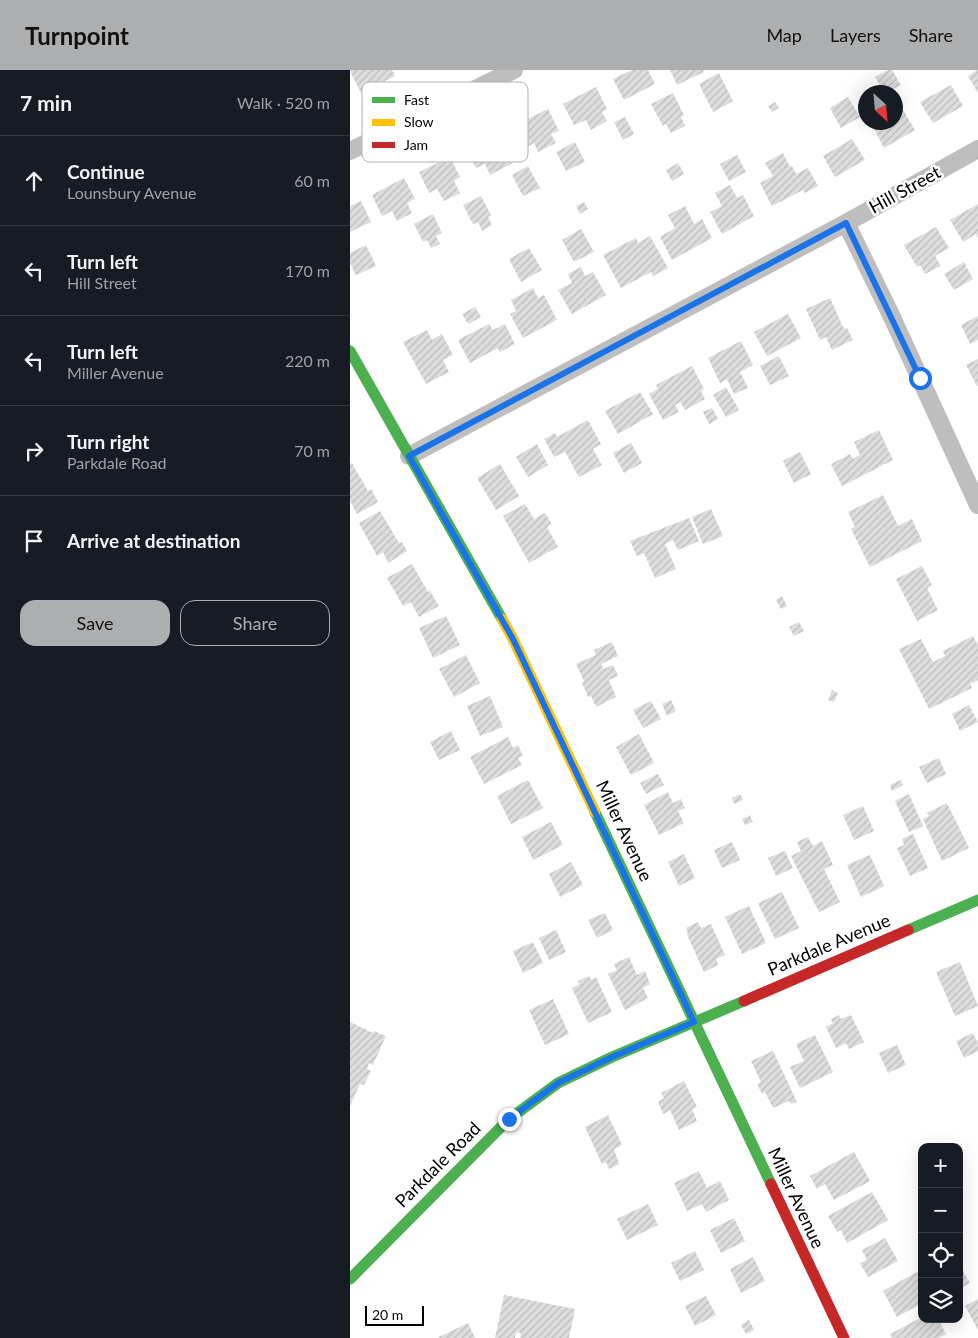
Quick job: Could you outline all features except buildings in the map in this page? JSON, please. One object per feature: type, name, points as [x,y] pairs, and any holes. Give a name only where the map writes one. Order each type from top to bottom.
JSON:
[{"type":"street","points":[[490,82],[514,70]]},
{"type":"street","points":[[350,151],[362,145]]},
{"type":"street","name":"Hill Street","points":[[409,456],[846,223],[978,149]]},
{"type":"street","points":[[846,223],[891,315],[978,505]]},
{"type":"street","name":"Miller Avenue","points":[[350,351],[513,639],[844,1338]]},
{"type":"street","name":"Parkdale Avenue","points":[[694,1022],[978,900]]},
{"type":"street","name":"Parkdale Road","points":[[350,1279],[509,1119],[537,1097],[582,1070],[694,1022]]},
{"type":"traffic: fast","points":[[350,351],[502,619]]},
{"type":"traffic: fast","points":[[595,812],[771,1184]]},
{"type":"traffic: fast","points":[[908,930],[978,900]]},
{"type":"traffic: fast","points":[[350,1279],[509,1119],[558,1083],[612,1057],[744,1001]]},
{"type":"traffic: slow","points":[[502,619],[595,812]]},
{"type":"traffic: jam","points":[[744,1001],[908,930]]},
{"type":"traffic: jam","points":[[771,1184],[844,1338]]},
{"type":"route","points":[[509,1119],[543,1092],[582,1070],[694,1022],[513,639],[409,456],[846,223],[920,378]]}]
